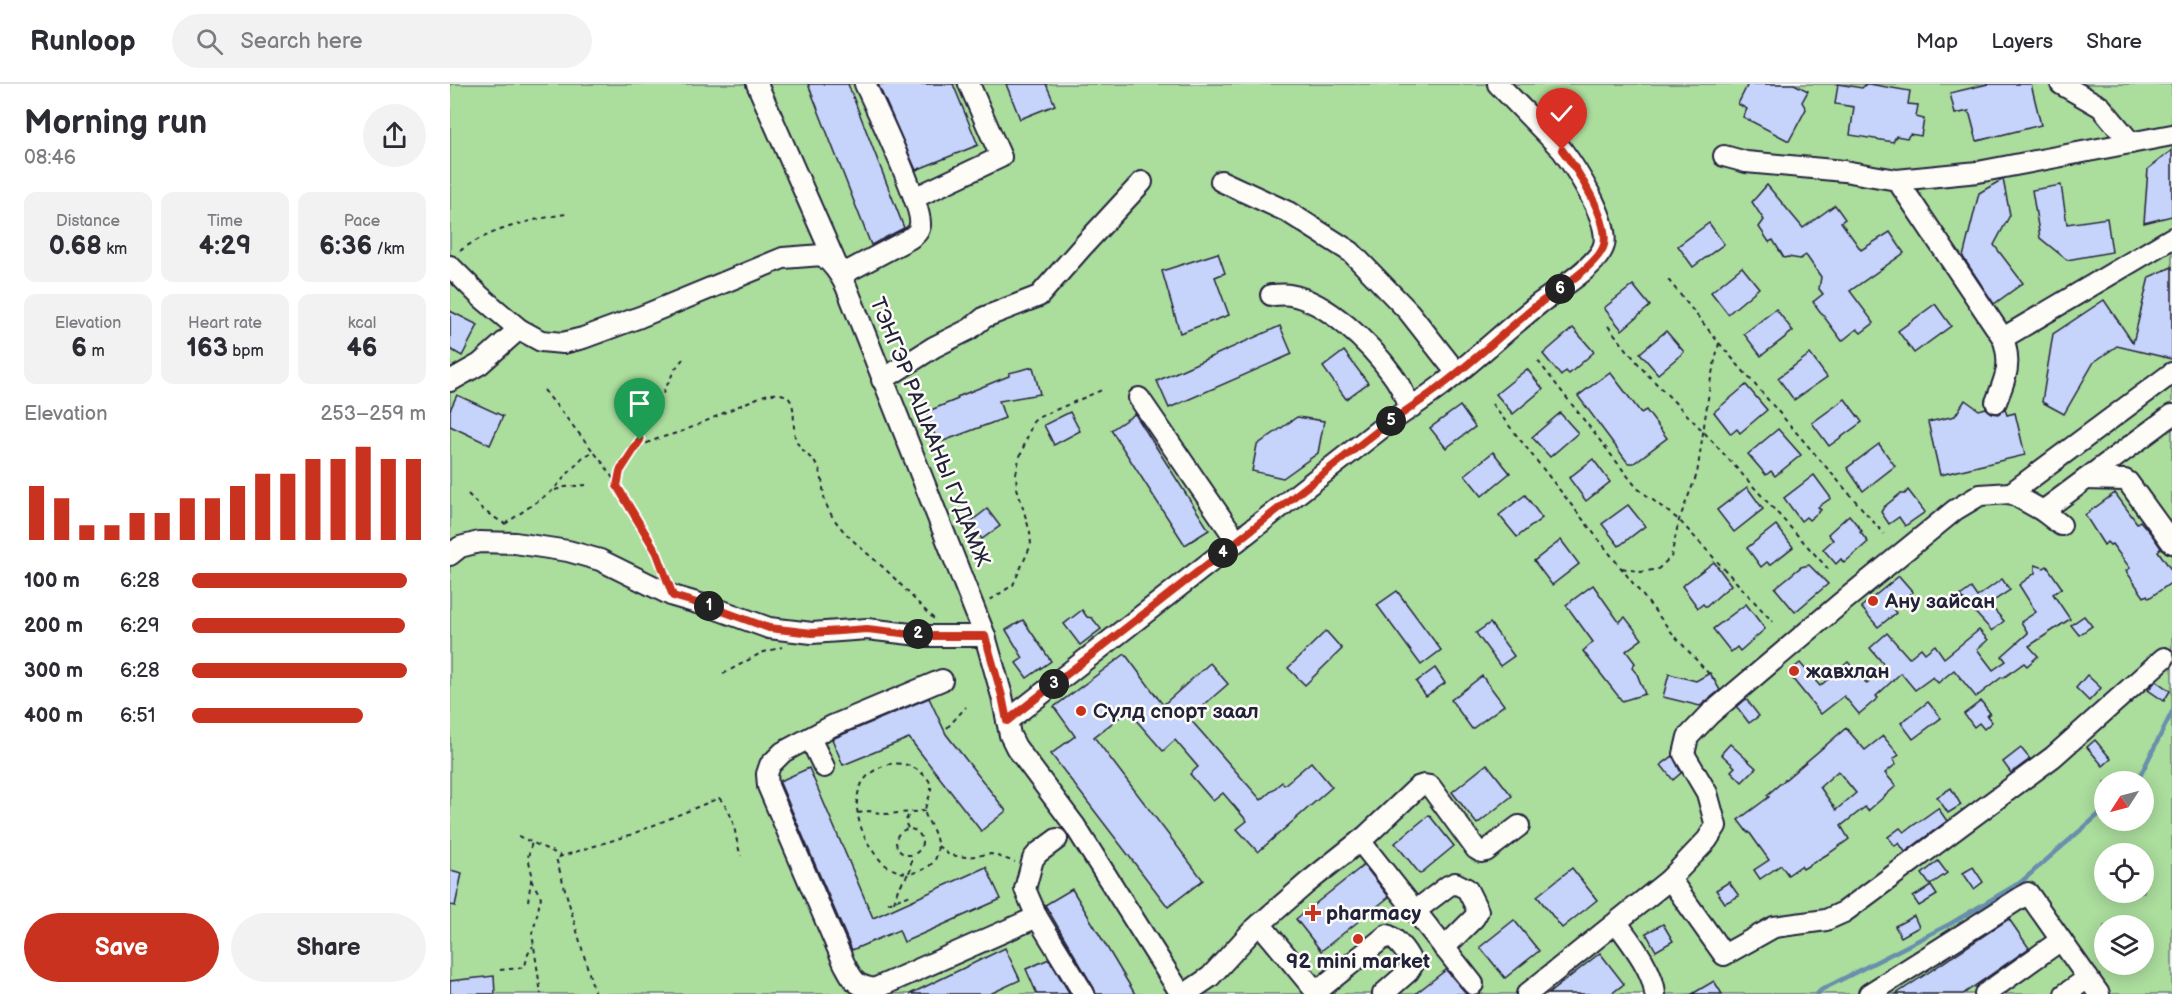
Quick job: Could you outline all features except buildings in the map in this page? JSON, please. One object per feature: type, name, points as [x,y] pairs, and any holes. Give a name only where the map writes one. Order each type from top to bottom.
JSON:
[{"type":"street","points":[[757,84],[841,275],[917,234],[921,224],[914,198],[865,84]]},
{"type":"street","points":[[914,198],[1001,157],[969,84]]},
{"type":"street","points":[[1007,721],[1580,274],[1604,248],[1605,238],[1598,212],[1571,162],[1498,84]]},
{"type":"street","points":[[2061,84],[2101,107],[2132,143]]},
{"type":"street","points":[[1724,156],[1746,162],[1844,171],[1897,180],[1978,172],[2172,135]]},
{"type":"street","points":[[1897,180],[2003,338],[2008,367],[1996,402]]},
{"type":"street","points":[[1221,181],[1288,212],[1351,252],[1409,312],[1456,372]]},
{"type":"street","points":[[882,380],[916,357],[970,329],[993,313],[1040,296],[1142,183]]},
{"type":"street","points":[[2003,338],[2172,238]]},
{"type":"street","name":"ТЭНГЭР РАШААНЫ ГУДАМЖ","points":[[453,260],[481,297],[519,329],[542,341],[563,343],[583,338],[783,258],[822,255],[841,275],[974,608],[985,636],[1016,747],[1075,825],[1183,994]]},
{"type":"street","points":[[1271,295],[1290,295],[1314,303],[1339,321],[1365,342],[1393,375],[1410,407]]},
{"type":"street","points":[[450,381],[480,364],[519,329]]},
{"type":"street","points":[[1527,994],[1670,879],[1707,840],[1716,826],[1707,793],[1684,754],[1688,737],[1728,699],[1749,685],[1955,510],[1980,495],[2011,493],[2172,373]]},
{"type":"street","points":[[1139,398],[1238,542]]},
{"type":"street","points":[[2043,511],[2172,416]]},
{"type":"street","points":[[2086,479],[2128,482],[2172,543]]},
{"type":"street","points":[[2011,493],[2043,511],[2061,525]]},
{"type":"street","points":[[450,555],[460,547],[479,543],[515,543],[568,552],[600,560],[673,596],[725,611],[769,628],[812,633],[867,629],[928,636],[985,636]]},
{"type":"street","points":[[1670,879],[1724,955],[1774,927],[1826,920],[1844,912],[2053,757],[2164,658]]},
{"type":"street","points":[[942,680],[832,726],[783,752],[770,765],[767,774],[768,786],[844,963],[853,980],[858,984],[874,989],[1036,917]]},
{"type":"street","points":[[810,738],[824,767]]},
{"type":"street","points":[[1183,994],[1210,977],[1260,924],[1360,841],[1418,787],[1430,786],[1476,849],[1481,852],[1486,851],[1519,826]]},
{"type":"street","points":[[1057,838],[1038,853],[1030,866],[1026,889],[1036,917],[1084,994]]},
{"type":"street","points":[[1360,841],[1473,984]]},
{"type":"street","points":[[1415,911],[1448,886],[1455,884],[1467,889],[1478,911],[1444,948]]},
{"type":"street","points":[[1869,994],[2028,893],[2093,986],[2065,994]]},
{"type":"street","points":[[1617,923],[1636,950],[1655,986],[1655,994]]},
{"type":"street","points":[[1260,924],[1317,993],[1387,935],[1393,938],[1410,959],[1412,966],[1383,994]]},
{"type":"street","points":[[1985,994],[2061,940]]},
{"type":"path","points":[[453,260],[474,243],[519,224],[566,214]]},
{"type":"path","points":[[1666,277],[1719,343],[1884,534]]},
{"type":"path","points":[[1608,326],[1645,372],[1702,430],[1830,571]]},
{"type":"path","points":[[1622,568],[1641,572],[1658,568],[1671,557],[1679,520],[1697,474],[1702,430],[1719,343]]},
{"type":"path","points":[[617,486],[618,476],[632,454],[675,369],[683,359]]},
{"type":"path","points":[[1538,362],[1637,488],[1679,520],[1773,622]]},
{"type":"path","points":[[974,608],[1012,585],[1029,552],[1031,538],[1018,495],[1016,474],[1019,459],[1033,422],[1037,418],[1104,389]]},
{"type":"path","points":[[544,390],[606,467],[657,553],[673,596]]},
{"type":"path","points":[[632,454],[648,443],[765,395],[784,396],[791,402],[795,412],[795,437],[818,467],[825,503],[838,524],[933,618],[957,635]]},
{"type":"path","points":[[1492,404],[1672,634],[1710,673],[1728,699]]},
{"type":"path","points":[[504,524],[552,491],[584,456],[594,452]]},
{"type":"path","points":[[552,491],[586,485]]},
{"type":"path","points":[[468,494],[484,511],[510,527]]},
{"type":"path","points":[[723,674],[761,653],[812,633]]},
{"type":"path","points":[[947,728],[966,707]]},
{"type":"path","points":[[938,846],[934,862],[924,870],[908,874],[892,869],[882,862],[866,840],[858,813],[860,787],[864,779],[883,766],[904,763],[913,766],[928,779],[931,786],[925,811],[938,846],[949,855],[966,857],[991,854],[1030,866]]},
{"type":"path","points":[[595,994],[556,858],[630,835],[719,798],[734,821],[736,842],[741,856]]},
{"type":"path","points":[[858,813],[868,811],[885,814],[925,811]]},
{"type":"path","points":[[908,828],[905,822],[910,812]]},
{"type":"path","points":[[908,828],[920,834],[923,840],[922,847],[917,853],[911,855],[898,850],[896,843],[901,831],[908,828]]},
{"type":"path","points":[[518,836],[562,856]]},
{"type":"path","points":[[528,901],[532,874],[528,857],[532,842]]},
{"type":"path","points":[[894,902],[908,874],[912,862],[911,855]]},
{"type":"path","points":[[531,880],[541,897],[531,933],[541,994]]},
{"type":"path","points":[[888,903],[911,895]]},
{"type":"path","points":[[500,970],[525,966],[533,946]]},
{"type":"green space","points":[[450,84],[2172,84],[2172,994],[450,994]]},
{"type":"waterway","points":[[2142,771],[2172,712]]},
{"type":"waterway","points":[[1817,994],[1950,924],[2021,882],[2094,819]]},
{"type":"place","name":"Ану зайсан","points":[[1873,601]]},
{"type":"place","name":"жавхлан","points":[[1794,671]]},
{"type":"place","name":"Сүлд спорт заал","points":[[1081,711]]},
{"type":"place","name":"pharmacy","points":[[1313,913]]},
{"type":"place","name":"92 mini market","points":[[1358,939]]},
{"type":"route","points":[[640,440],[620,471],[617,486],[657,553],[673,596],[745,618],[769,628],[812,633],[867,629],[928,636],[985,636],[1007,721],[1388,423],[1443,384],[1541,303],[1580,274],[1604,248],[1605,238],[1598,212],[1562,150]]}]
